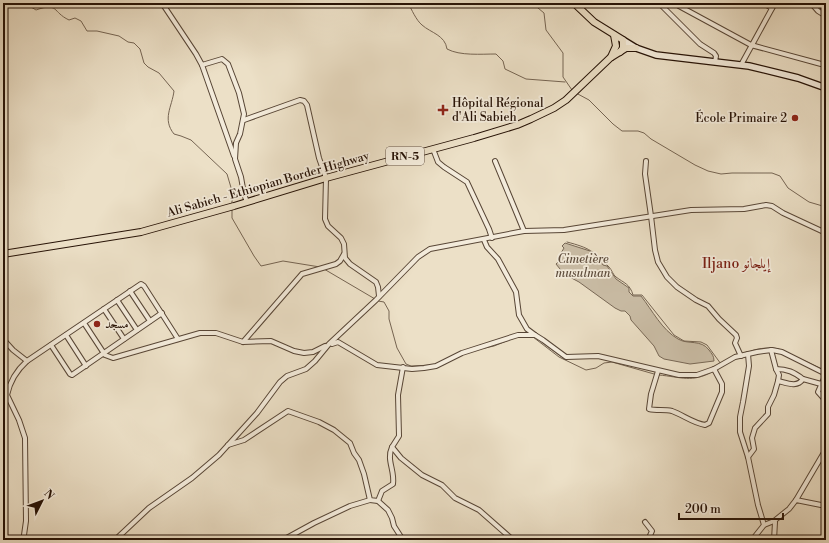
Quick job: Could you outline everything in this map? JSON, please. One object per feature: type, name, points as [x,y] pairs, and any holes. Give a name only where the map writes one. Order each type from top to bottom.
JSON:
[{"type":"main road","points":[[574,3],[594,22],[614,36],[636,48],[664,57],[741,65],[793,77],[826,88]]},
{"type":"main road","points":[[610,58],[616,46],[614,36]]},
{"type":"main road","points":[[620,52],[623,48],[623,40]]},
{"type":"main road","points":[[620,52],[626,48],[636,48]]},
{"type":"main road","name":"RN-5","points":[[610,58],[620,52]]},
{"type":"main road","name":"Ali Sabieh - Ethiopian Border Highway","points":[[3,254],[141,232],[232,207],[326,178],[474,138],[531,119],[554,108],[580,87],[610,58]]},
{"type":"street","points":[[162,3],[202,65],[241,177],[247,202]]},
{"type":"street","points":[[659,3],[700,44],[714,53],[716,56],[715,62]]},
{"type":"street","points":[[678,3],[679,6],[751,45],[821,64]]},
{"type":"street","points":[[763,3],[772,8]]},
{"type":"street","points":[[741,65],[775,3]]},
{"type":"street","points":[[811,3],[818,11],[826,16]]},
{"type":"street","points":[[202,65],[222,59],[228,64],[239,93],[244,120],[236,143],[235,159]]},
{"type":"street","points":[[244,120],[300,100],[304,101],[307,105],[319,158],[326,178],[325,219],[328,226],[341,238],[344,244],[345,258],[350,264],[376,282],[379,296]]},
{"type":"street","points":[[433,149],[438,162],[467,182],[492,238]]},
{"type":"street","points":[[495,161],[524,231]]},
{"type":"street","points":[[646,161],[645,174],[655,250],[658,262],[664,272],[677,287],[708,306],[736,335],[737,338],[735,343],[742,356]]},
{"type":"street","points":[[115,540],[149,508],[192,478],[219,455],[262,408],[280,382],[292,373],[306,369],[315,361],[329,344],[425,251],[524,231],[564,230],[691,210],[744,209],[766,205],[772,206],[783,213],[826,233]]},
{"type":"street","points":[[484,240],[498,259],[516,292],[519,315],[527,329],[566,357],[598,356],[679,375],[697,375],[714,369],[734,357],[771,350],[782,352],[826,374],[818,392],[826,402]]},
{"type":"street","points":[[243,342],[302,274],[336,264],[345,252]]},
{"type":"street","points":[[26,540],[24,536],[26,521],[25,438],[19,420],[7,395],[11,382],[17,372],[27,361],[141,284],[144,286],[178,339]]},
{"type":"street","points":[[130,291],[150,322]]},
{"type":"street","points":[[117,300],[137,330]]},
{"type":"street","points":[[104,309],[124,339]]},
{"type":"street","points":[[51,345],[72,375],[162,313]]},
{"type":"street","points":[[84,323],[105,355],[113,358],[200,333],[216,333],[243,342],[271,341],[294,351],[304,353],[313,352],[329,344],[338,342],[377,365],[424,368],[436,366],[454,356],[475,348],[518,335],[535,335]]},
{"type":"street","points":[[66,335],[86,366]]},
{"type":"street","points":[[3,339],[13,350],[27,361]]},
{"type":"street","points":[[748,457],[754,450],[752,438],[755,428],[768,414],[768,407],[774,395],[778,381],[779,375],[771,350]]},
{"type":"street","points":[[748,354],[749,366],[740,417],[740,432],[748,457],[758,505],[764,525]]},
{"type":"street","points":[[378,501],[382,491],[393,484],[389,454],[399,436],[398,395],[403,367]]},
{"type":"street","points":[[658,370],[651,394],[650,409],[670,411],[705,425],[709,422],[722,392],[722,384],[714,369]]},
{"type":"street","points":[[776,369],[785,369],[804,379],[821,384]]},
{"type":"street","points":[[778,381],[799,384],[804,379]]},
{"type":"street","points":[[227,445],[244,440],[288,411],[319,422],[334,430],[350,443],[359,460],[364,474],[370,500]]},
{"type":"street","points":[[392,447],[401,458],[422,475],[442,485],[455,498],[480,510],[513,540]]},
{"type":"street","points":[[752,540],[764,525],[774,521],[789,509],[826,450]]},
{"type":"street","points":[[283,540],[350,506],[370,500],[378,501],[388,510],[394,526],[403,540]]},
{"type":"street","points":[[796,500],[826,506]]},
{"type":"street","points":[[645,522],[652,531],[648,540]]},
{"type":"street","points":[[774,540],[775,522]]},
{"type":"green space","name":"Cimetière musulman","points":[[565,243],[590,251],[597,256],[603,265],[607,266],[616,279],[629,288],[629,292],[633,296],[641,296],[672,335],[682,341],[702,344],[713,355],[714,361],[690,364],[664,359],[659,356],[654,346],[625,311],[615,308],[579,282],[564,274],[556,264],[560,260],[558,258],[564,248],[562,246]]},
{"type":"waterway","points":[[29,3],[31,7],[36,10],[48,7],[55,9],[69,20],[75,18],[81,21],[87,31],[97,31],[119,36],[128,42],[134,43],[140,49],[144,63],[159,73],[174,91],[168,118],[170,129],[174,134],[191,140],[227,174],[232,191],[232,204]]},
{"type":"waterway","points":[[408,3],[420,23],[441,37],[444,40],[447,49],[464,54],[496,54],[503,61],[505,69],[526,79],[565,82]]},
{"type":"waterway","points":[[532,3],[544,13],[546,30],[563,53],[563,77],[572,90]]},
{"type":"waterway","points":[[814,3],[826,13]]},
{"type":"waterway","points":[[576,93],[589,100],[622,131],[638,131],[644,133],[651,139],[708,171],[721,174],[772,173],[780,176],[788,188],[809,202],[826,207]]},
{"type":"waterway","points":[[232,209],[232,218],[261,266],[283,261],[320,267]]},
{"type":"waterway","points":[[567,242],[586,248],[595,254],[609,267],[615,276],[628,286],[633,295],[642,295],[674,335],[684,341],[701,342],[707,345],[721,364]]},
{"type":"waterway","points":[[324,269],[375,299]]},
{"type":"waterway","points":[[378,301],[384,302],[389,311],[389,319],[397,348],[406,364],[411,366],[433,365]]},
{"type":"waterway","points":[[533,337],[559,357],[586,370],[596,368],[604,363],[612,362],[654,374]]},
{"type":"waterway","points":[[485,348],[514,338]]},
{"type":"waterway","points":[[751,351],[765,348],[779,349]]},
{"type":"waterway","points":[[786,352],[826,371]]},
{"type":"waterway","points":[[438,367],[445,364]]},
{"type":"waterway","points":[[659,375],[692,378],[712,372]]},
{"type":"place","name":"Hôpital Régional d'Ali Sabieh","points":[[443,110]]},
{"type":"place","name":"École Primaire 2","points":[[795,118]]},
{"type":"place","name":"مسجد","points":[[97,324]]},
{"type":"district","name":"Iljano إيلجانو","points":[[736,263]]}]
